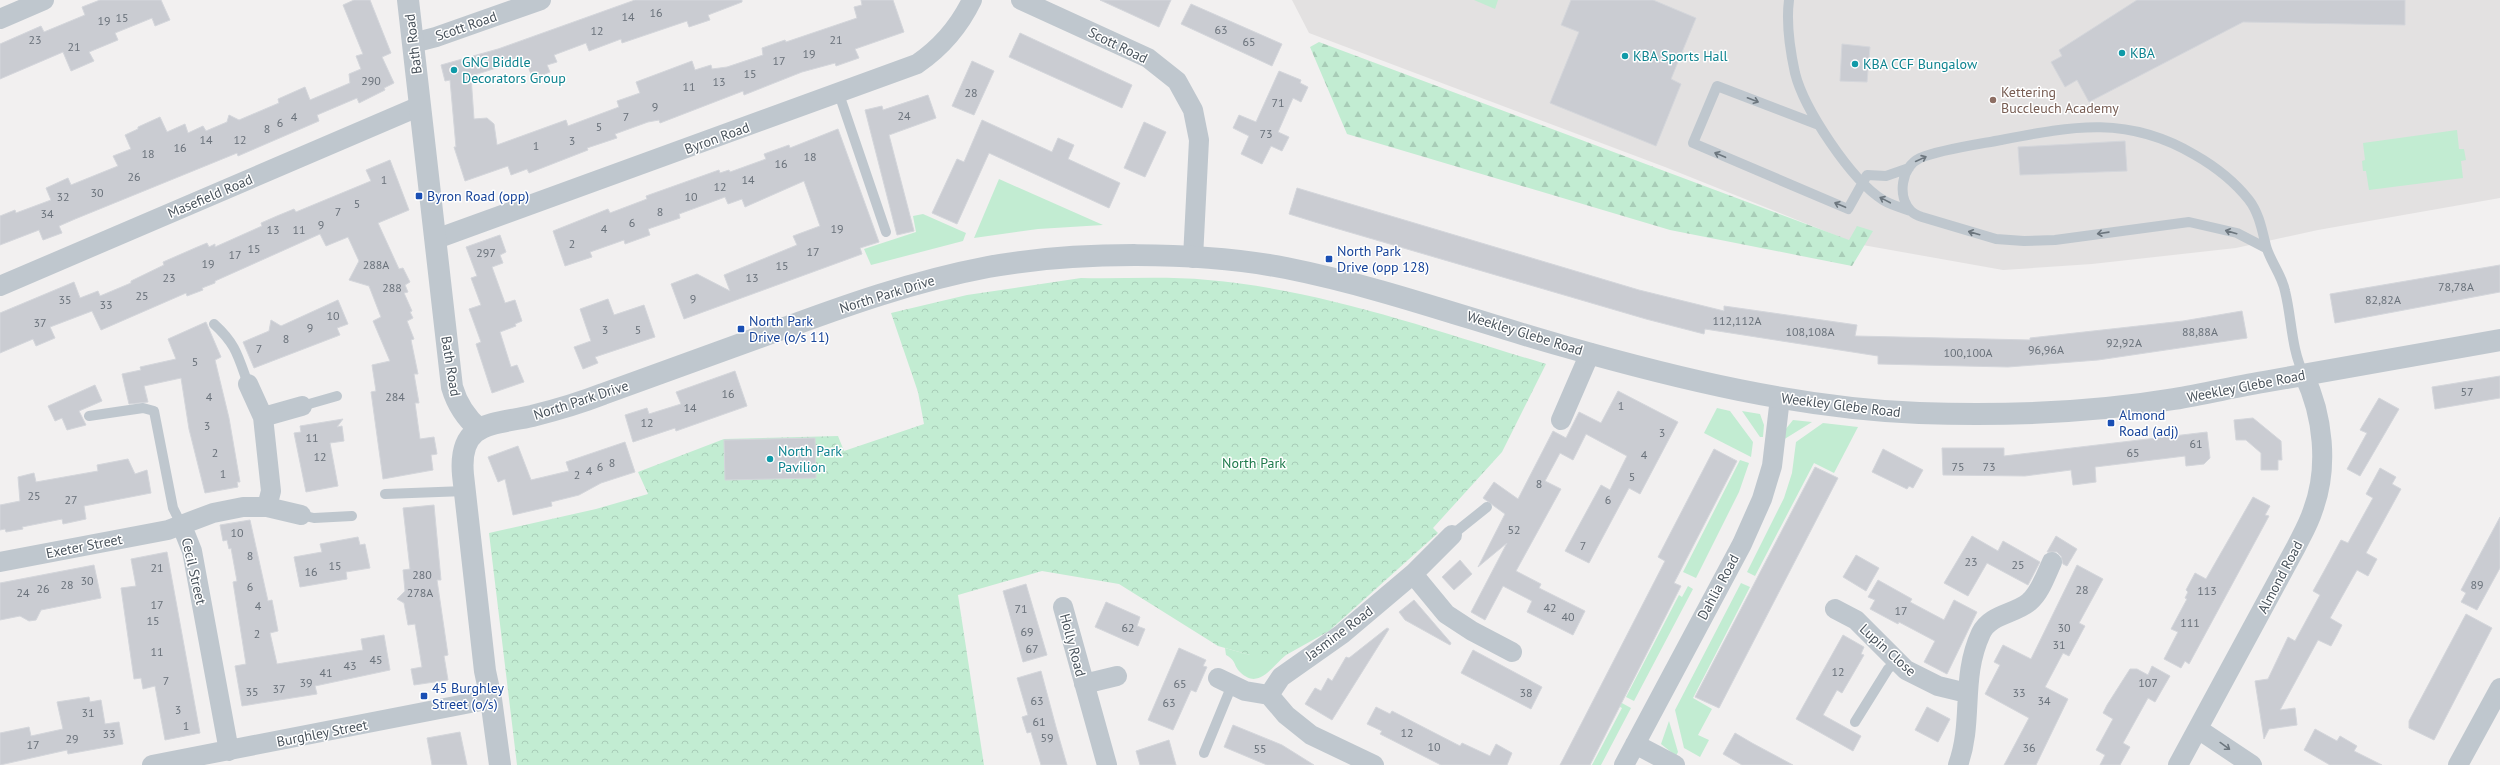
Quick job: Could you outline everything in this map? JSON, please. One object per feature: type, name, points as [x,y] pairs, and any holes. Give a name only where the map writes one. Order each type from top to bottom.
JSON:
[{"type":"street","points":[[0,19],[44,0]]},
{"type":"street","name":"Bath Road","points":[[408,0],[452,387],[457,404],[470,421],[479,429]]},
{"type":"street","name":"Scott Road","points":[[413,43],[436,37],[541,0]]},
{"type":"street","name":"Byron Road","points":[[436,239],[840,94],[917,64],[936,50],[958,26],[972,0]]},
{"type":"street","name":"Scott Road","points":[[1021,0],[1148,58],[1177,81],[1193,110],[1199,140],[1193,258]]},
{"type":"street","name":"Masefield Road","points":[[0,286],[420,106]]},
{"type":"street","name":"North Park Drive","points":[[479,429],[495,423],[530,416],[582,402],[875,295],[945,277],[990,267],[1038,260],[1121,257],[1193,258]]},
{"type":"street","name":"Weekley Glebe Road","points":[[1193,258],[1283,268],[1388,292],[1590,353],[1703,382],[1780,398],[1910,412],[2042,413],[2173,400],[2500,340]]},
{"type":"street","points":[[1561,420],[1590,353]]},
{"type":"street","name":"Almond Road","points":[[2178,765],[2296,547],[2314,510],[2322,470],[2321,436],[2314,396],[2304,375]]},
{"type":"street","points":[[248,384],[263,417],[271,491],[267,507]]},
{"type":"street","name":"Dahlia Road","points":[[1624,765],[1742,544],[1762,499],[1772,466],[1780,398]]},
{"type":"street","points":[[263,417],[302,406]]},
{"type":"street","points":[[479,429],[468,439],[462,450],[465,491],[485,671],[491,699],[500,765]]},
{"type":"street","name":"Exeter Street","points":[[0,562],[175,528],[213,512],[243,507],[267,507],[301,515]]},
{"type":"street","name":"Cecil Street","points":[[175,528],[192,550],[229,751]]},
{"type":"street","name":"Jasmine Road","points":[[1269,695],[1281,677],[1342,634],[1413,574],[1452,535]]},
{"type":"street","points":[[1958,765],[1966,737],[1966,693],[1973,657],[1982,632],[1989,622],[2029,602],[2036,594],[2052,562]]},
{"type":"street","points":[[1413,574],[1446,614],[1472,631],[1512,652]]},
{"type":"street","name":"Holly Road","points":[[1063,607],[1107,765]]},
{"type":"street","name":"Lupin Close","points":[[1835,609],[1856,620],[1906,670],[1921,679],[1966,693]]},
{"type":"street","name":"Holly Road","points":[[1084,684],[1117,676]]},
{"type":"street","points":[[1225,682],[1245,691],[1269,695],[1286,715],[1311,735],[1363,763]]},
{"type":"street","points":[[2458,765],[2500,688]]},
{"type":"street","name":"Burghley Street","points":[[152,765],[491,699]]},
{"type":"street","points":[[2198,729],[2252,765]]},
{"type":"street","points":[[1635,744],[1675,765]]},
{"type":"lane","points":[[1789,0],[1787,14],[1796,74],[1819,125],[1862,182],[1884,200],[1922,217],[1996,239],[2024,241],[2055,240],[2189,222],[2237,233],[2266,248]]},
{"type":"lane","points":[[1819,125],[1717,86],[1693,143],[1848,209],[1867,175],[1886,176],[1909,168]]},
{"type":"lane","points":[[840,94],[886,232]]},
{"type":"lane","points":[[1911,211],[1904,200],[1902,186],[1909,168],[1919,158],[1973,145],[2060,129],[2092,127],[2132,129],[2164,138],[2213,165],[2232,181],[2250,202],[2261,225],[2266,248],[2285,290],[2298,362],[2304,375]]},
{"type":"lane","points":[[214,324],[229,338],[235,347],[248,384]]},
{"type":"lane","points":[[302,406],[337,396]]},
{"type":"lane","name":"Cecil Street","points":[[89,416],[142,408],[154,412],[173,508],[175,528]]},
{"type":"lane","points":[[385,494],[465,491]]},
{"type":"lane","points":[[1452,535],[1487,507]]},
{"type":"lane","points":[[301,515],[314,518],[352,516]]},
{"type":"lane","points":[[1855,722],[1888,669],[1898,661]]},
{"type":"lane","points":[[1204,753],[1225,682]]},
{"type":"shaded area","name":"Kettering Buccleuch Academy","points":[[1292,0],[2500,0],[2500,198],[2318,230],[2236,248],[2092,264],[2003,270],[1857,244],[1665,167],[1309,33]]},
{"type":"green space","points":[[1474,0],[1498,0],[1495,9]]},
{"type":"green space","points":[[1319,42],[1849,240],[1857,226],[1873,231],[1852,266],[1670,230],[1347,134],[1310,47]]},
{"type":"green space","points":[[2457,130],[2459,149],[2464,149],[2466,160],[2461,161],[2463,178],[2369,190],[2366,171],[2363,171],[2362,161],[2365,160],[2363,143]]},
{"type":"green space","points":[[999,179],[1103,225],[1038,229],[974,238]]},
{"type":"green space","points":[[923,214],[966,233],[963,241],[871,265],[864,249],[916,232],[913,216]]},
{"type":"green space","name":"North Park","points":[[1081,278],[1192,279],[1251,285],[1337,302],[1379,313],[1546,364],[1502,452],[1433,528],[1438,533],[1329,631],[1286,655],[1250,655],[1218,646],[1119,584],[1042,571],[958,595],[984,765],[517,765],[489,533],[596,509],[648,494],[638,472],[724,439],[838,436],[844,451],[924,424],[918,392],[891,313],[967,295]]},
{"type":"green space","points":[[1717,408],[1730,411],[1753,442],[1751,457],[1704,433]]},
{"type":"green space","points":[[1742,411],[1760,414],[1764,425],[1763,437],[1760,437]]},
{"type":"green space","points":[[1793,420],[1812,422],[1783,440],[1785,430]]},
{"type":"green space","points":[[1823,423],[1858,427],[1834,473],[1814,463],[1755,576],[1747,572],[1784,498],[1792,473],[1796,442]]},
{"type":"green space","points":[[1740,460],[1749,463],[1739,492],[1696,578],[1683,572]]},
{"type":"green space","points":[[1741,583],[1750,587],[1693,698],[1712,709],[1698,735],[1709,740],[1700,757],[1684,748],[1675,710]]},
{"type":"green space","points":[[1688,586],[1693,589],[1634,701],[1626,697],[1679,595],[1682,597]]},
{"type":"green space","points":[[1225,648],[1250,655],[1286,655],[1265,675],[1253,679],[1247,677],[1238,670],[1232,659],[1226,655]]},
{"type":"green space","points":[[1620,702],[1631,708],[1601,765],[1592,765],[1622,708],[1618,706]]},
{"type":"green space","points":[[1669,721],[1678,752],[1676,756],[1661,744]]},
{"type":"building","points":[[100,0],[161,0],[170,20],[155,26],[152,18],[115,33],[118,40],[89,52],[94,61],[71,71],[63,52],[0,79],[0,44],[41,26],[44,32],[85,15],[82,7]]},
{"type":"building","points":[[354,0],[370,0],[391,53],[382,57],[394,83],[384,88],[385,90],[359,103],[357,98],[317,115],[319,121],[238,156],[237,153],[59,226],[62,233],[43,240],[39,230],[0,245],[0,216],[15,210],[16,213],[51,200],[46,188],[68,178],[71,185],[118,166],[113,156],[131,149],[125,135],[138,129],[138,127],[160,117],[167,132],[185,124],[188,133],[203,126],[206,131],[227,122],[229,115],[239,120],[279,103],[278,99],[305,87],[310,100],[350,83],[349,74],[361,69],[356,56],[363,54],[343,5]]},
{"type":"building","points":[[635,0],[742,0],[742,2],[708,15],[710,20],[689,27],[687,21],[622,43],[621,39],[589,51],[586,43],[554,55],[557,62],[547,65],[550,72],[533,79],[525,59],[471,76],[474,119],[487,118],[494,124],[497,145],[566,120],[568,126],[619,107],[617,101],[640,93],[636,82],[692,61],[695,70],[711,65],[712,69],[727,67],[763,55],[762,48],[785,40],[786,42],[857,18],[854,7],[862,5],[861,0],[893,0],[904,32],[855,49],[859,58],[836,66],[835,63],[802,72],[744,95],[743,91],[660,123],[659,120],[648,122],[615,134],[617,138],[587,148],[588,150],[529,173],[527,169],[511,175],[508,166],[465,181],[454,147],[456,147],[450,80],[445,81],[441,65],[498,49]]},
{"type":"building","points":[[1100,0],[1171,0],[1159,27]]},
{"type":"building","name":"KBA Sports Hall","points":[[1571,0],[1653,0],[1696,18],[1671,79],[1681,84],[1656,146],[1550,103],[1579,32],[1561,25]]},
{"type":"building","name":"KBA","points":[[2137,0],[2405,0],[2405,25],[2243,22],[2089,102],[2077,80],[2065,87],[2051,62],[2062,56],[2059,50]]},
{"type":"building","points":[[1191,4],[1282,44],[1272,66],[1181,24]]},
{"type":"building","points":[[1020,33],[1132,85],[1122,108],[1009,57]]},
{"type":"building","name":"KBA CCF Bungalow","points":[[1842,44],[1870,47],[1867,82],[1840,81]]},
{"type":"building","points":[[972,61],[994,71],[974,115],[952,106]]},
{"type":"building","points":[[1279,71],[1301,80],[1300,83],[1308,87],[1301,102],[1293,98],[1278,132],[1289,137],[1282,151],[1271,146],[1262,164],[1241,154],[1249,136],[1233,128],[1239,115],[1256,122]]},
{"type":"building","points":[[928,95],[936,118],[889,135],[914,231],[897,235],[865,110],[882,106],[883,110]]},
{"type":"building","points":[[982,120],[1052,152],[1058,138],[1074,145],[1068,159],[1120,183],[1109,208],[989,153],[957,224],[932,213],[957,159],[964,162]]},
{"type":"building","points":[[1144,122],[1166,132],[1145,177],[1124,168]]},
{"type":"building","points":[[838,129],[879,242],[860,248],[862,254],[684,319],[671,284],[697,274],[730,291],[724,275],[797,245],[793,236],[820,226],[804,181],[745,207],[742,199],[728,204],[725,197],[679,214],[680,218],[648,229],[650,235],[625,244],[624,240],[590,252],[592,257],[565,266],[553,231],[608,209],[610,213],[647,199],[646,196],[719,170],[720,173],[729,170],[730,172],[766,159],[764,154],[789,145],[790,148]]},
{"type":"building","points":[[2125,141],[2127,171],[2020,175],[2018,147]]},
{"type":"building","points":[[390,160],[409,210],[378,223],[399,269],[403,268],[410,282],[405,285],[408,292],[404,293],[412,311],[410,312],[413,318],[407,321],[414,339],[411,340],[418,374],[414,374],[419,403],[415,403],[420,439],[434,437],[437,454],[431,455],[433,470],[383,479],[371,392],[376,391],[372,365],[390,361],[373,321],[381,317],[369,286],[349,280],[359,261],[348,237],[326,246],[320,234],[215,281],[215,283],[202,288],[203,290],[187,296],[186,293],[101,330],[92,311],[50,327],[55,338],[36,346],[33,339],[0,353],[0,313],[74,282],[80,298],[98,291],[100,296],[131,283],[131,281],[164,265],[163,262],[195,248],[207,243],[209,247],[215,244],[215,247],[262,226],[261,223],[277,216],[294,209],[296,212],[371,181],[366,170]]},
{"type":"building","points":[[1297,188],[1639,290],[1724,311],[1724,306],[1857,325],[1855,336],[2030,340],[2030,338],[2183,321],[2242,311],[2247,338],[2098,360],[2008,367],[1878,364],[1878,356],[1705,329],[1704,334],[1646,319],[1318,223],[1289,214]]},
{"type":"building","points":[[500,235],[506,252],[500,255],[503,263],[492,267],[505,303],[515,300],[522,321],[515,324],[516,326],[500,332],[511,367],[517,365],[524,382],[492,393],[476,344],[481,342],[469,309],[481,305],[471,278],[477,276],[466,247]]},
{"type":"building","points":[[2500,265],[2500,292],[2335,323],[2330,294]]},
{"type":"building","points":[[608,299],[614,315],[644,305],[655,337],[595,357],[598,363],[583,369],[574,347],[591,341],[580,309]]},
{"type":"building","points":[[338,300],[348,324],[337,328],[340,335],[254,368],[243,342],[269,331],[271,320],[281,326]]},
{"type":"building","points":[[206,322],[221,357],[215,360],[229,418],[240,482],[237,482],[238,487],[205,493],[189,429],[181,378],[144,386],[148,402],[129,404],[122,374],[141,370],[140,367],[176,359],[168,339]]},
{"type":"building","points":[[735,371],[747,406],[676,431],[675,428],[633,442],[625,415],[647,408],[649,414],[681,404],[676,392]]},
{"type":"building","points":[[2500,376],[2500,398],[2435,409],[2432,387]]},
{"type":"building","points":[[95,385],[102,401],[79,411],[86,425],[67,430],[62,418],[55,421],[48,406]]},
{"type":"building","points":[[1618,391],[1678,422],[1640,494],[1629,488],[1589,563],[1565,551],[1601,485],[1610,490],[1627,456],[1586,434],[1573,460],[1560,453],[1545,481],[1561,489],[1516,571],[1541,584],[1539,588],[1585,611],[1573,635],[1527,612],[1532,601],[1503,586],[1485,620],[1471,612],[1507,543],[1478,567],[1505,514],[1483,498],[1494,482],[1518,499],[1553,431],[1566,438],[1579,412],[1601,423]]},
{"type":"building","points":[[2379,398],[2399,409],[2360,476],[2347,469],[2367,433],[2360,430]]},
{"type":"building","points":[[2253,418],[2281,441],[2282,460],[2278,460],[2278,470],[2261,470],[2261,453],[2246,440],[2236,440],[2234,420]]},
{"type":"building","points":[[343,419],[337,427],[342,426],[344,441],[330,443],[338,486],[306,492],[294,433],[301,432],[300,426]]},
{"type":"building","points":[[2207,432],[2210,458],[2204,464],[2186,466],[2185,456],[2095,467],[2096,482],[2073,485],[2071,470],[2025,476],[1943,475],[1942,448],[2004,448],[2004,456]]},
{"type":"building","name":"North Park Pavilion","points":[[815,438],[816,478],[725,480],[724,440]]},
{"type":"building","points":[[625,442],[635,472],[601,483],[579,495],[551,502],[552,506],[513,515],[505,479],[498,482],[488,457],[518,446],[531,480],[569,471],[566,462]]},
{"type":"building","points":[[1714,449],[1737,461],[1674,583],[1681,586],[1590,765],[1560,765],[1665,561],[1658,557]]},
{"type":"building","points":[[1883,449],[1923,470],[1913,488],[1909,486],[1907,489],[1872,472]]},
{"type":"building","points":[[128,459],[135,474],[147,470],[151,493],[84,506],[86,519],[63,524],[62,519],[22,527],[23,529],[6,532],[5,529],[0,530],[0,505],[20,501],[18,477],[34,473],[36,482],[98,471],[97,465]]},
{"type":"building","points":[[1815,467],[1838,478],[1719,708],[1695,697]]},
{"type":"building","points":[[2380,468],[2396,477],[2392,484],[2401,489],[2366,553],[2377,559],[2368,576],[2357,570],[2330,618],[2342,625],[2331,646],[2318,640],[2280,710],[2295,708],[2297,725],[2269,729],[2264,739],[2255,681],[2268,679],[2288,637],[2295,641],[2320,595],[2313,591],[2341,540],[2348,543],[2373,498],[2366,494]]},
{"type":"building","points":[[2253,497],[2270,506],[2265,515],[2269,516],[2189,664],[2185,661],[2181,668],[2164,659],[2178,632],[2171,629],[2187,599],[2185,598],[2188,592],[2186,590],[2195,573],[2206,579]]},
{"type":"building","points":[[434,505],[441,580],[437,580],[448,655],[444,656],[448,680],[414,685],[411,669],[422,667],[415,624],[408,625],[404,603],[397,599],[405,591],[403,570],[410,569],[403,508]]},
{"type":"building","points":[[2500,517],[2500,568],[2477,610],[2461,602],[2466,593],[2461,590]]},
{"type":"building","points":[[250,520],[268,601],[272,600],[278,631],[270,633],[277,664],[363,650],[361,639],[384,635],[390,670],[315,686],[317,694],[242,706],[235,666],[246,664],[233,582],[237,581],[231,548],[229,549],[227,540],[223,541],[220,525]]},
{"type":"building","points":[[1972,536],[1998,551],[2003,541],[2040,562],[2028,585],[1987,563],[1968,596],[1944,583]]},
{"type":"building","points":[[2056,536],[2077,549],[2067,566],[2063,564],[2061,556],[2057,552],[2047,552]]},
{"type":"building","points":[[358,537],[360,545],[365,544],[370,568],[346,572],[347,579],[300,587],[294,557],[322,552],[320,544]]},
{"type":"building","points":[[167,552],[200,733],[165,740],[155,686],[143,689],[141,678],[134,679],[121,588],[136,586],[131,559]]},
{"type":"building","points":[[1856,555],[1879,568],[1866,591],[1843,577]]},
{"type":"building","points":[[1460,560],[1472,574],[1454,590],[1442,577]]},
{"type":"building","points":[[94,565],[101,598],[41,610],[36,620],[29,621],[20,616],[0,620],[0,583]]},
{"type":"building","points":[[2077,565],[2103,579],[2079,623],[2085,626],[2069,656],[2063,653],[2045,687],[2068,699],[2036,765],[2004,765],[2029,718],[1985,694],[2000,665],[1994,662],[2003,645],[2031,659]]},
{"type":"building","points":[[1878,580],[1912,599],[1910,602],[1944,620],[1954,600],[1977,612],[1947,674],[1924,662],[1935,641],[1870,609],[1875,600],[1868,597]]},
{"type":"building","points":[[1026,584],[1047,655],[1023,662],[1003,591]]},
{"type":"building","points":[[1414,600],[1451,643],[1450,645],[1405,620],[1399,612]]},
{"type":"building","points":[[1106,602],[1140,617],[1137,626],[1145,629],[1138,646],[1095,627]]},
{"type":"building","points":[[2466,614],[2492,628],[2434,740],[2409,728],[2409,721]]},
{"type":"building","points":[[1387,628],[1389,629],[1332,720],[1305,704],[1315,688],[1321,691],[1328,678],[1332,681],[1346,657],[1349,658]]},
{"type":"building","points":[[1843,635],[1864,647],[1861,654],[1864,655],[1842,693],[1837,690],[1823,715],[1861,736],[1853,751],[1796,719]]},
{"type":"building","points":[[1179,648],[1206,660],[1203,666],[1207,667],[1196,692],[1191,690],[1173,730],[1148,720]]},
{"type":"building","points":[[1473,650],[1542,687],[1531,709],[1461,673]]},
{"type":"building","points":[[2152,666],[2170,676],[2155,702],[2148,698],[2123,743],[2130,747],[2120,765],[2100,765],[2105,755],[2096,750],[2113,719],[2103,713],[2107,705],[2130,669],[2137,669],[2148,675]]},
{"type":"building","points":[[1041,671],[1067,765],[1041,765],[1031,732],[1027,733],[1022,717],[1028,715],[1017,678]]},
{"type":"building","points":[[89,697],[90,702],[101,700],[105,724],[119,722],[123,744],[68,754],[67,750],[0,765],[0,733],[29,727],[31,736],[63,729],[57,702]]},
{"type":"building","points":[[1376,707],[1390,714],[1392,711],[1460,746],[1462,743],[1490,756],[1496,744],[1512,753],[1507,765],[1441,765],[1380,734],[1382,731],[1367,724]]},
{"type":"building","points":[[1927,707],[1950,719],[1938,742],[1915,730]]},
{"type":"building","points":[[1233,725],[1282,745],[1314,765],[1267,765],[1224,747]]},
{"type":"building","points":[[2315,729],[2337,741],[2340,736],[2357,746],[2354,751],[2382,765],[2330,765],[2304,750]]},
{"type":"building","points":[[460,732],[467,765],[432,765],[427,738]]},
{"type":"building","points":[[1735,733],[1793,765],[1742,765],[1723,754]]},
{"type":"building","points":[[1169,740],[1176,765],[1140,765],[1136,751]]},
{"type":"place","name":"KBA","points":[[2122,53]]},
{"type":"place","name":"KBA Sports Hall","points":[[1625,56]]},
{"type":"place","name":"KBA CCF Bungalow","points":[[1855,64]]},
{"type":"place","name":"GNG Biddle Decorators Group","points":[[454,70]]},
{"type":"place","name":"Kettering Buccleuch Academy","points":[[1993,100]]},
{"type":"place","name":"Byron Road (opp)","points":[[419,196]]},
{"type":"place","name":"North Park Drive (opp 128)","points":[[1329,259]]},
{"type":"place","name":"North Park Drive (o/s 11)","points":[[741,329]]},
{"type":"place","name":"Almond Road (adj)","points":[[2111,423]]},
{"type":"place","name":"North Park Pavilion","points":[[770,459]]},
{"type":"place","name":"45 Burghley Street (o/s)","points":[[424,696]]}]
